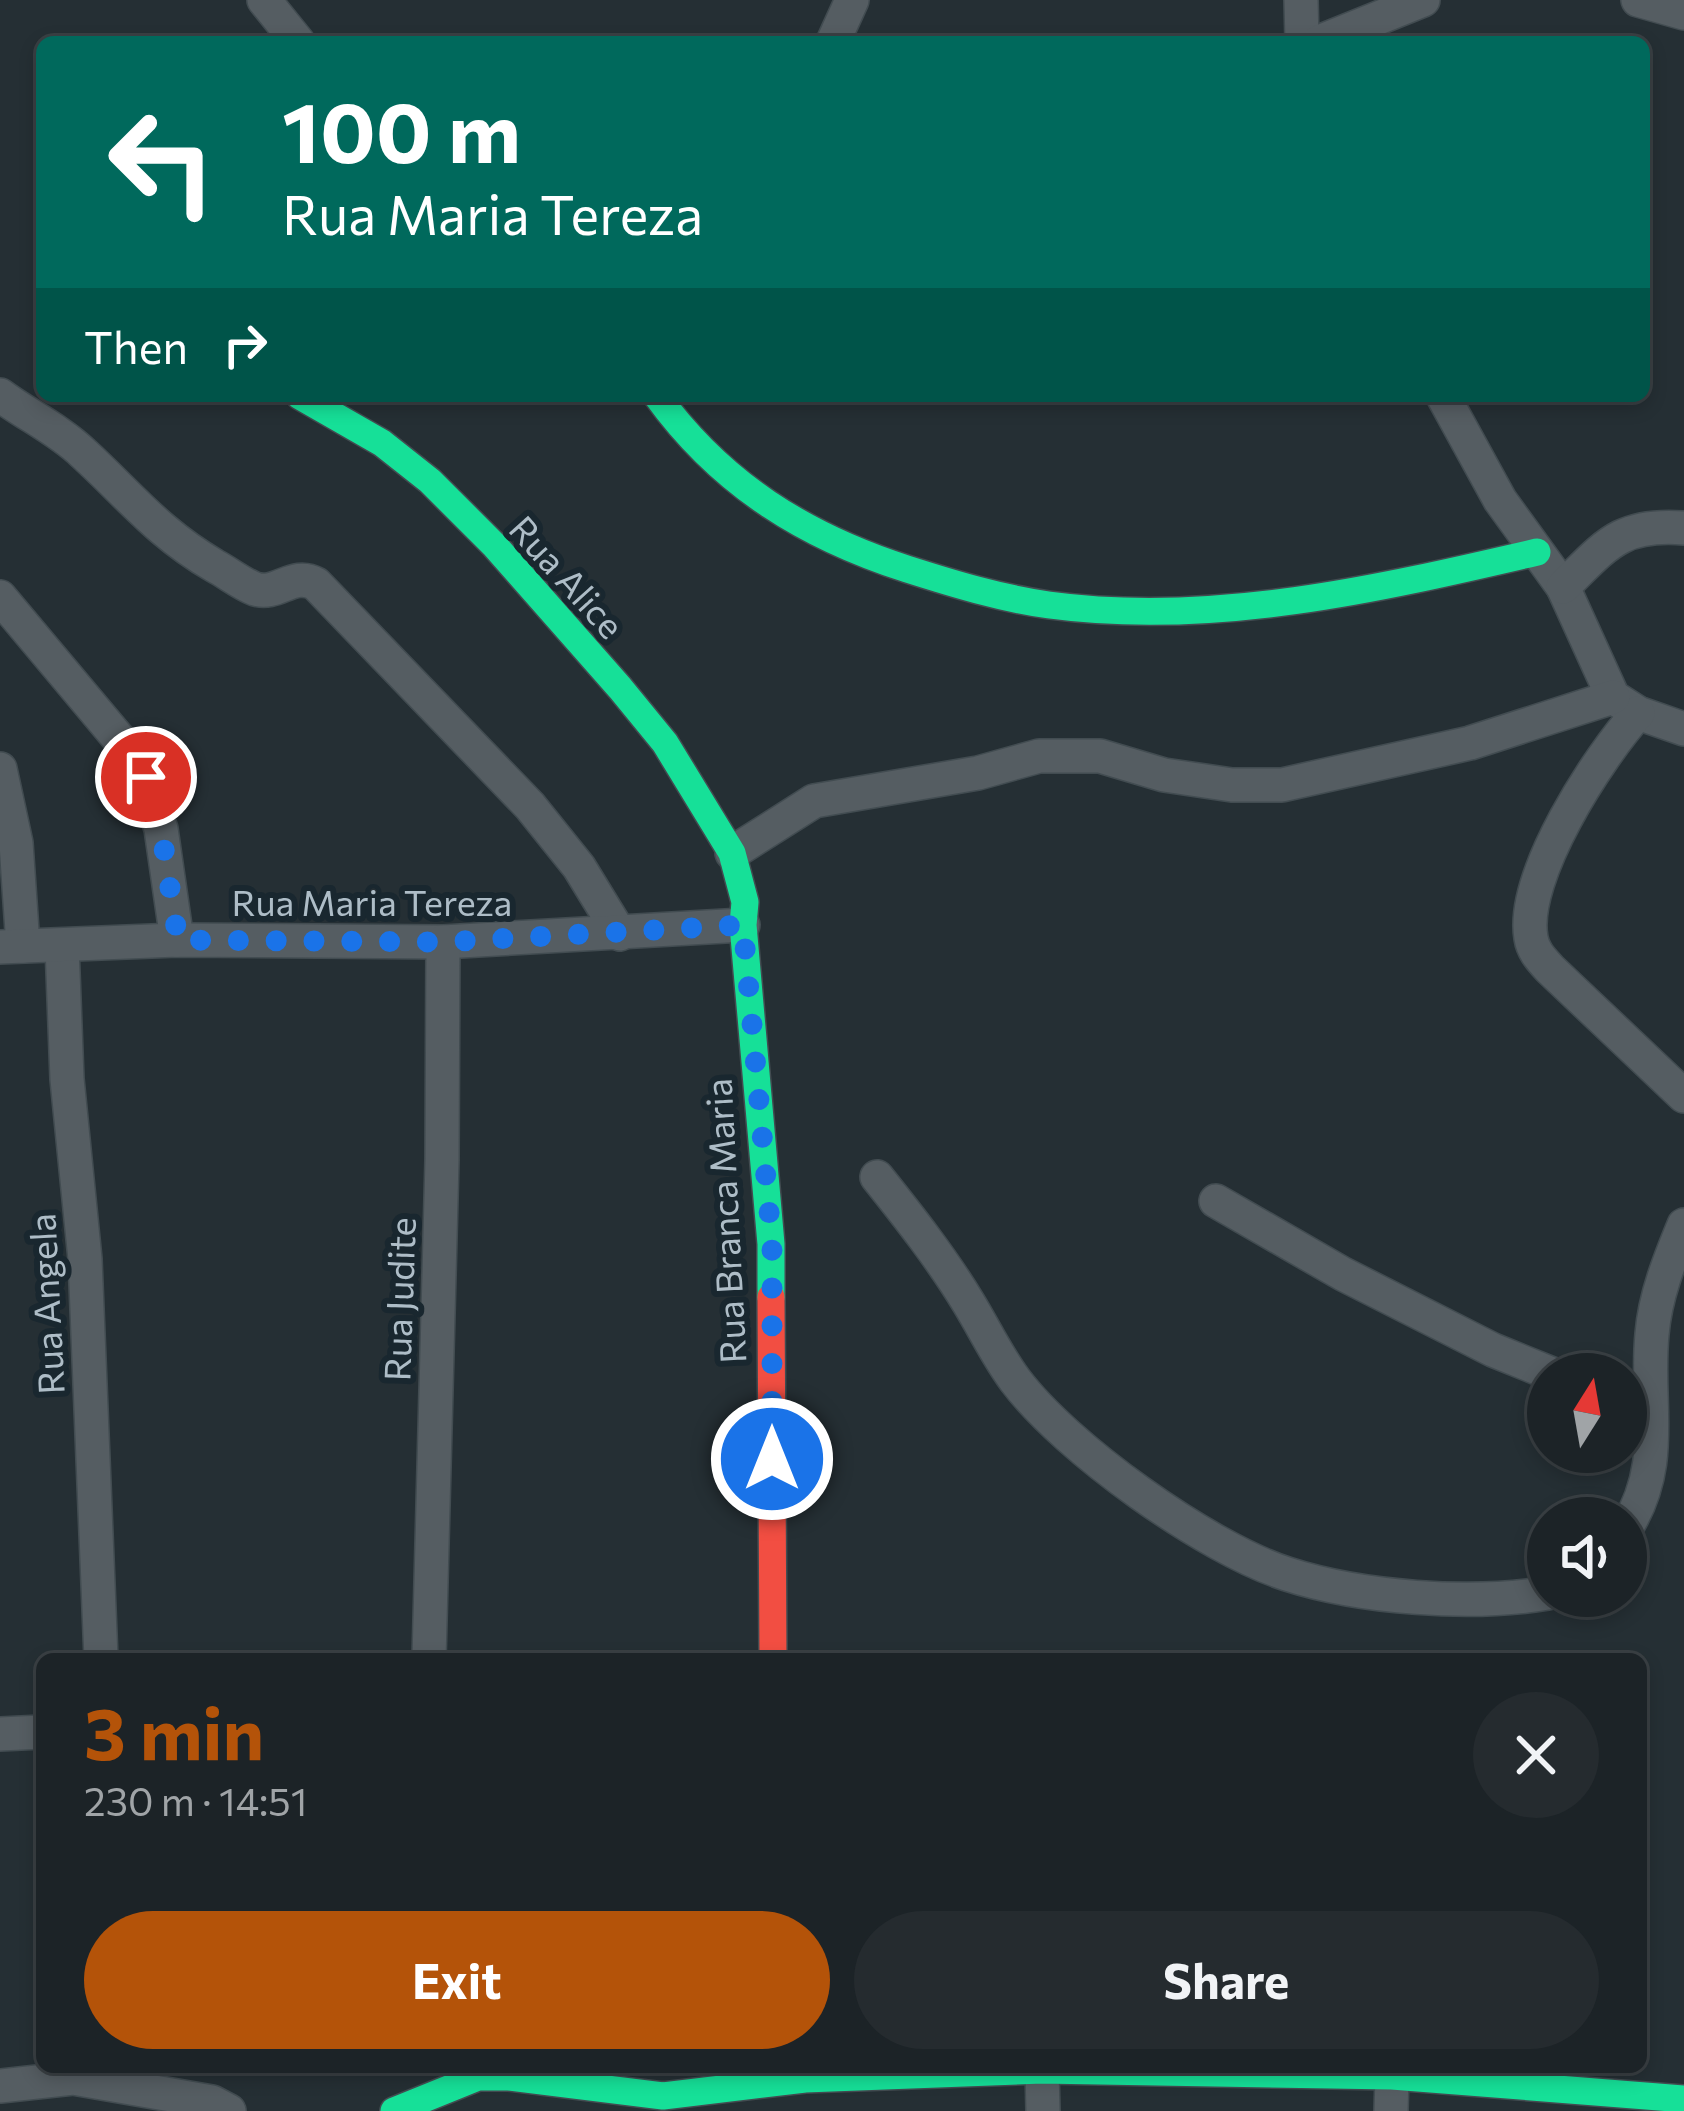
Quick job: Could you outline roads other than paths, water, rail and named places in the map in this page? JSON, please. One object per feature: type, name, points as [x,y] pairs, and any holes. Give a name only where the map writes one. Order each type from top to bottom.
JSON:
[{"type":"street","points":[[265,0],[293,36]]},
{"type":"street","points":[[836,36],[852,0]]},
{"type":"street","points":[[1301,0],[1302,36]]},
{"type":"street","points":[[1334,36],[1423,0]]},
{"type":"street","points":[[1638,0],[1684,13]]},
{"type":"street","points":[[0,395],[82,452],[179,545],[256,589],[306,578],[316,584],[530,806],[579,867],[620,934]]},
{"type":"street","name":"Rua Alice","points":[[310,402],[382,443],[430,481],[495,546],[665,743],[732,853]]},
{"type":"street","points":[[662,402],[717,472],[764,506],[847,549],[959,585],[1062,607],[1163,613],[1277,604],[1379,589],[1538,552]]},
{"type":"street","points":[[1446,402],[1500,500],[1563,587],[1626,705],[1619,733],[1537,884],[1530,935],[1535,952],[1684,1096]]},
{"type":"street","points":[[1563,587],[1622,533],[1659,526],[1684,528]]},
{"type":"street","points":[[0,597],[140,764],[161,829],[178,940]]},
{"type":"street","points":[[732,853],[814,802],[1039,756],[1100,756],[1164,775],[1232,785],[1282,785],[1626,705],[1684,729]]},
{"type":"street","points":[[0,769],[16,843],[11,947]]},
{"type":"street","name":"Rua Branca Maria","points":[[732,853],[745,902],[743,925],[772,1244],[773,1653]]},
{"type":"street","name":"Rua Maria Tereza","points":[[11,947],[178,940],[443,942],[743,925]]},
{"type":"street","name":"Rua Judite","points":[[429,1653],[443,942]]},
{"type":"street","name":"Rua Angela","points":[[62,946],[67,1078],[85,1259],[101,1653]]},
{"type":"street","points":[[877,1177],[967,1300],[1034,1404],[1129,1486],[1216,1540],[1283,1573],[1336,1587],[1394,1594],[1527,1595]]},
{"type":"street","points":[[1216,1201],[1342,1274],[1527,1364]]},
{"type":"street","points":[[1647,1354],[1667,1266],[1684,1225]]},
{"type":"street","points":[[1640,1497],[1652,1472],[1668,1464],[1647,1415]]},
{"type":"street","points":[[0,1734],[36,1732]]},
{"type":"street","points":[[394,2111],[478,2078],[509,2077],[663,2103],[805,2073]]},
{"type":"street","points":[[1042,2073],[1043,2111]]},
{"type":"street","points":[[1217,2073],[1392,2076],[1684,2099]]},
{"type":"street","points":[[1390,2111],[1392,2076]]},
{"type":"street","points":[[0,2086],[74,2078],[212,2102],[229,2111]]}]
